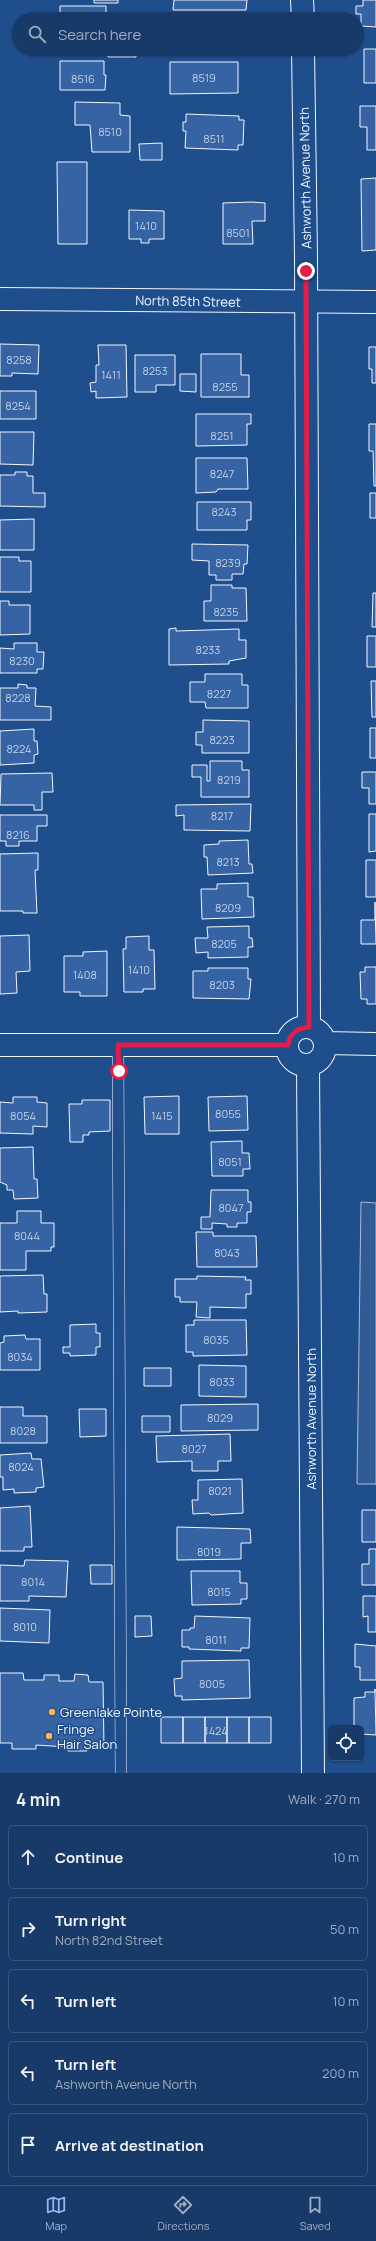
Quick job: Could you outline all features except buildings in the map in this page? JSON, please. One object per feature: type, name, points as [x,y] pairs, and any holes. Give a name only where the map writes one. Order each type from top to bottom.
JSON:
[{"type":"street","points":[[302,0],[303,12]]},
{"type":"street","name":"Ashworth Avenue North","points":[[303,56],[306,302],[309,1027]]},
{"type":"street","name":"North 85th Street","points":[[0,299],[376,302]]},
{"type":"street","points":[[309,1027],[320,1032],[325,1043],[324,1055],[320,1060],[308,1065],[296,1062],[291,1058],[288,1045],[292,1034],[297,1030],[309,1027]]},
{"type":"street","points":[[325,1043],[376,1044]]},
{"type":"street","points":[[0,1045],[288,1045]]},
{"type":"street","name":"Ashworth Avenue North","points":[[308,1065],[313,1773]]},
{"type":"lane","points":[[118,1045],[121,1773]]},
{"type":"shaded area","points":[[361,1202],[376,1203],[376,1484],[357,1484]]},
{"type":"place","name":"Greenlake Pointe","points":[[52,1712]]},
{"type":"place","name":"Fringe Hair Salon","points":[[49,1736]]},
{"type":"route","points":[[119,1071],[118,1045],[288,1045],[292,1034],[297,1030],[309,1027],[306,271]]}]
